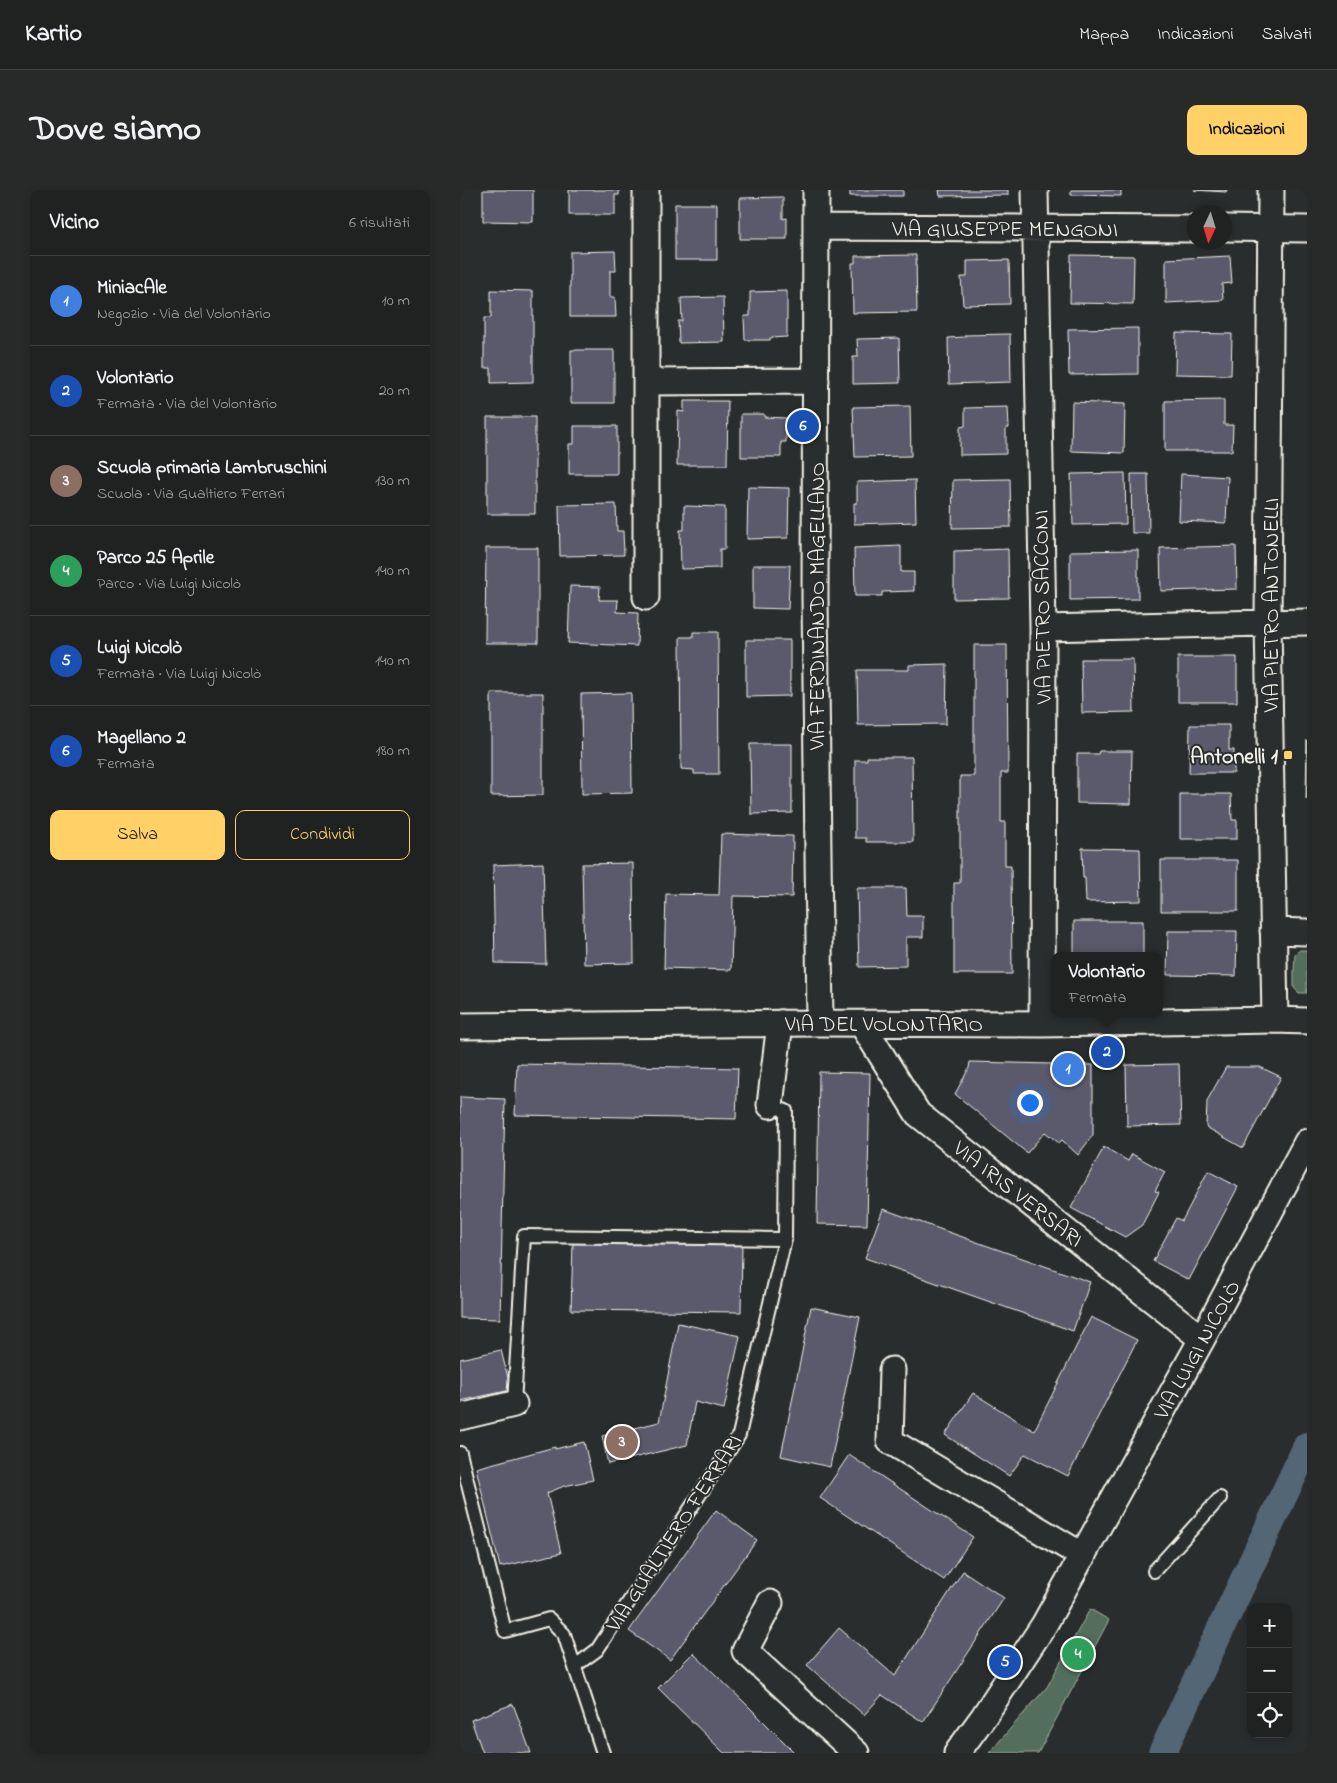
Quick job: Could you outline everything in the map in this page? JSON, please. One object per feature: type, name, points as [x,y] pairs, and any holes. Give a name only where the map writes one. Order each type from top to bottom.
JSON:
[{"type":"street","points":[[646,190],[646,597]]},
{"type":"street","name":"VIA FERDINANDO MAGELLANO","points":[[816,190],[815,598],[820,1023]]},
{"type":"street","name":"VIA PIETRO SACCONI","points":[[1035,190],[1043,628],[1042,1024]]},
{"type":"street","name":"VIA PIETRO ANTONELLI","points":[[1271,190],[1268,622],[1275,1020]]},
{"type":"street","name":"VIA GIUSEPPE MENGONI","points":[[816,227],[1187,229]]},
{"type":"street","points":[[1232,228],[1307,229]]},
{"type":"street","points":[[647,382],[816,381]]},
{"type":"street","points":[[1043,628],[1307,622]]},
{"type":"street","points":[[1273,931],[1307,932]]},
{"type":"street","name":"VIA DEL VOLONTARIO","points":[[460,1026],[1307,1021]]},
{"type":"street","name":"VIA GUALTIERO FERRARI","points":[[770,1105],[780,1023]]},
{"type":"street","name":"VIA IRIS VERSARI","points":[[862,1024],[918,1114],[1202,1339]]},
{"type":"street","name":"VIA LUIGI NICOLÒ","points":[[957,1753],[984,1716],[1044,1625],[1202,1339],[1307,1142]]},
{"type":"street","points":[[892,1370],[890,1441],[1083,1556]]},
{"type":"street","points":[[460,1417],[514,1404]]},
{"type":"street","points":[[770,1603],[745,1651],[856,1753]]},
{"type":"lane","name":"VIA GUALTIERO FERRARI","points":[[575,1666],[597,1650],[739,1435],[785,1239],[786,1111],[770,1105]]},
{"type":"lane","points":[[514,1404],[524,1236],[785,1239]]},
{"type":"lane","points":[[460,1453],[505,1631],[549,1618],[564,1634],[603,1753]]},
{"type":"lane","points":[[1154,1571],[1220,1498]]},
{"type":"green space","points":[[1300,950],[1307,950],[1307,993],[1299,993],[1294,988],[1295,954]]},
{"type":"green space","points":[[1090,1609],[1109,1620],[1038,1753],[989,1753],[1047,1687]]},
{"type":"building","points":[[483,190],[533,190],[533,222],[483,221]]},
{"type":"building","points":[[569,190],[619,190],[619,195],[615,195],[615,215],[569,215]]},
{"type":"building","points":[[850,190],[903,190],[903,196],[850,196]]},
{"type":"building","points":[[939,190],[1008,190],[1008,195],[940,196]]},
{"type":"building","points":[[1071,190],[1121,190],[1121,196],[1071,195]]},
{"type":"building","points":[[1194,190],[1227,190],[1226,192]]},
{"type":"building","points":[[783,197],[783,219],[787,218],[787,239],[740,239],[740,198]]},
{"type":"building","points":[[675,204],[717,204],[717,260],[675,260]]},
{"type":"building","points":[[615,251],[616,271],[610,271],[610,297],[615,297],[616,317],[570,317],[570,252]]},
{"type":"building","points":[[916,255],[917,312],[853,313],[852,263],[855,263],[855,256]]},
{"type":"building","points":[[1071,255],[1134,256],[1133,304],[1070,303]]},
{"type":"building","points":[[1230,256],[1232,283],[1222,284],[1223,300],[1166,303],[1166,259]]},
{"type":"building","points":[[1009,260],[1010,304],[963,305],[961,277],[967,277],[967,261]]},
{"type":"building","points":[[491,290],[533,291],[533,382],[491,383],[491,368],[484,368],[484,318],[491,318]]},
{"type":"building","points":[[787,291],[787,337],[770,338],[770,340],[745,340],[744,316],[750,316],[750,292]]},
{"type":"building","points":[[723,297],[724,342],[679,343],[678,321],[682,321],[681,298]]},
{"type":"building","points":[[1138,328],[1138,374],[1069,375],[1068,329]]},
{"type":"building","points":[[1176,333],[1232,334],[1231,375],[1175,374]]},
{"type":"building","points":[[1010,334],[1011,382],[949,384],[948,338],[965,337],[965,335]]},
{"type":"building","points":[[899,338],[900,383],[853,384],[853,357],[858,357],[857,339]]},
{"type":"building","points":[[571,350],[614,350],[614,403],[571,403]]},
{"type":"building","points":[[1224,400],[1224,425],[1233,425],[1232,451],[1165,451],[1165,401]]},
{"type":"building","points":[[684,401],[728,401],[727,465],[677,465],[678,411],[684,412]]},
{"type":"building","points":[[1072,402],[1125,404],[1124,453],[1071,451]]},
{"type":"building","points":[[910,406],[911,456],[855,457],[853,407]]},
{"type":"building","points":[[1008,407],[1009,428],[1006,428],[1006,454],[960,455],[960,427],[965,426],[965,408]]},
{"type":"building","points":[[741,414],[764,414],[764,417],[786,418],[786,442],[781,442],[781,457],[741,457]]},
{"type":"building","points":[[487,417],[535,417],[535,514],[487,514]]},
{"type":"building","points":[[574,426],[617,426],[617,474],[569,474],[569,444],[574,444]]},
{"type":"building","points":[[1125,473],[1126,524],[1073,525],[1071,474]]},
{"type":"building","points":[[1131,474],[1148,474],[1149,533],[1132,533]]},
{"type":"building","points":[[1181,474],[1228,477],[1226,523],[1179,521]]},
{"type":"building","points":[[1010,479],[1011,527],[952,528],[953,480]]},
{"type":"building","points":[[915,480],[916,522],[854,524],[857,482]]},
{"type":"building","points":[[748,487],[789,488],[788,538],[747,539]]},
{"type":"building","points":[[616,504],[617,531],[623,531],[624,555],[560,556],[559,505]]},
{"type":"building","points":[[684,506],[725,507],[725,549],[720,549],[720,568],[681,569],[680,530],[684,530]]},
{"type":"building","points":[[901,546],[901,572],[914,572],[914,591],[882,592],[882,596],[855,596],[854,548]]},
{"type":"building","points":[[1236,546],[1237,589],[1161,591],[1160,548]]},
{"type":"building","points":[[486,548],[538,548],[538,643],[485,643]]},
{"type":"building","points":[[1008,549],[1009,598],[954,599],[954,551]]},
{"type":"building","points":[[1138,550],[1138,599],[1070,600],[1070,551]]},
{"type":"building","points":[[753,565],[790,565],[788,609],[753,608]]},
{"type":"building","points":[[570,586],[600,587],[599,600],[618,600],[617,612],[638,613],[637,646],[568,643]]},
{"type":"building","points":[[693,632],[718,632],[719,774],[694,774],[694,770],[681,769],[680,637],[693,637]]},
{"type":"building","points":[[746,640],[790,640],[790,696],[746,697]]},
{"type":"building","points":[[974,645],[1007,645],[1008,773],[1001,773],[1001,822],[1005,822],[1005,866],[1011,866],[1012,974],[954,974],[954,883],[960,883],[960,776],[974,776]]},
{"type":"building","points":[[1178,657],[1237,657],[1237,702],[1178,702]]},
{"type":"building","points":[[1081,659],[1133,659],[1134,712],[1082,713]]},
{"type":"building","points":[[947,664],[946,724],[858,725],[857,670],[909,670],[909,665]]},
{"type":"building","points":[[491,693],[543,693],[543,795],[491,796]]},
{"type":"building","points":[[631,693],[632,793],[582,794],[581,694]]},
{"type":"building","points":[[1190,725],[1229,725],[1229,750],[1234,750],[1234,773],[1189,773]]},
{"type":"building","points":[[1307,740],[1307,799],[1306,799]]},
{"type":"building","points":[[750,744],[792,744],[792,813],[751,814]]},
{"type":"building","points":[[1099,751],[1132,751],[1131,804],[1077,803],[1077,754],[1098,754]]},
{"type":"building","points":[[867,757],[912,757],[913,842],[866,842],[866,838],[855,838],[855,760],[867,760]]},
{"type":"building","points":[[1180,794],[1231,794],[1232,820],[1237,820],[1237,839],[1180,839]]},
{"type":"building","points":[[721,834],[793,836],[792,897],[733,896],[731,970],[664,968],[666,894],[719,895]]},
{"type":"building","points":[[1082,848],[1140,849],[1141,901],[1086,902]]},
{"type":"building","points":[[1161,860],[1238,860],[1238,911],[1161,911]]},
{"type":"building","points":[[543,863],[546,964],[495,963],[493,865]]},
{"type":"building","points":[[633,863],[634,963],[584,964],[582,864]]},
{"type":"building","points":[[857,888],[906,888],[907,916],[923,916],[923,937],[906,937],[906,966],[859,967]]},
{"type":"building","points":[[1074,921],[1143,921],[1143,952],[1074,952]]},
{"type":"building","points":[[1168,931],[1237,931],[1236,976],[1167,975]]},
{"type":"building","points":[[970,1062],[1093,1065],[1093,1135],[1078,1155],[1062,1140],[1059,1143],[1045,1132],[1027,1153],[955,1094],[969,1068]]},
{"type":"building","points":[[517,1064],[738,1068],[736,1119],[515,1115]]},
{"type":"building","points":[[1179,1064],[1181,1125],[1127,1126],[1126,1065]]},
{"type":"building","points":[[1226,1067],[1260,1067],[1281,1077],[1243,1148],[1206,1127],[1207,1101]]},
{"type":"building","points":[[819,1072],[870,1073],[867,1225],[817,1224]]},
{"type":"building","points":[[460,1097],[505,1099],[500,1319],[460,1318]]},
{"type":"building","points":[[1104,1147],[1128,1161],[1132,1154],[1165,1172],[1155,1191],[1159,1192],[1142,1225],[1125,1237],[1071,1208]]},
{"type":"building","points":[[1208,1171],[1238,1187],[1189,1280],[1153,1261],[1176,1218],[1182,1221]]},
{"type":"building","points":[[883,1209],[1090,1282],[1073,1331],[865,1258]]},
{"type":"building","points":[[573,1243],[742,1245],[741,1312],[571,1310]]},
{"type":"building","points":[[811,1307],[860,1317],[830,1467],[781,1456]]},
{"type":"building","points":[[1091,1317],[1137,1340],[1068,1476],[1025,1454],[1009,1476],[945,1435],[973,1393],[1034,1431]]},
{"type":"building","points":[[678,1323],[740,1336],[724,1409],[695,1402],[687,1445],[608,1464],[602,1436],[659,1422]]},
{"type":"building","points":[[501,1350],[511,1390],[460,1401],[460,1359]]},
{"type":"building","points":[[584,1442],[593,1480],[564,1486],[547,1493],[561,1553],[500,1567],[476,1468],[555,1447],[555,1449]]},
{"type":"building","points":[[849,1455],[973,1537],[944,1580],[820,1498]]},
{"type":"building","points":[[716,1510],[757,1540],[670,1660],[629,1631]]},
{"type":"building","points":[[963,1571],[1004,1598],[923,1722],[882,1695],[864,1715],[807,1665],[839,1628],[895,1676]]},
{"type":"building","points":[[693,1653],[795,1753],[724,1753],[658,1688]]},
{"type":"building","points":[[513,1704],[531,1753],[483,1753],[471,1720]]},
{"type":"waterway","points":[[1162,1753],[1307,1446]]},
{"type":"place","name":"Magellano 2","points":[[803,426]]},
{"type":"place","name":"Antonelli 1","points":[[1288,755]]},
{"type":"place","name":"Volontario","points":[[1107,1052]]},
{"type":"place","name":"MiniacAle","points":[[1068,1069]]},
{"type":"place","name":"Scuola primaria Lambruschini","points":[[622,1442]]},
{"type":"place","name":"Parco 25 Aprile","points":[[1078,1654]]},
{"type":"place","name":"Luigi Nicolò","points":[[1005,1662]]}]
